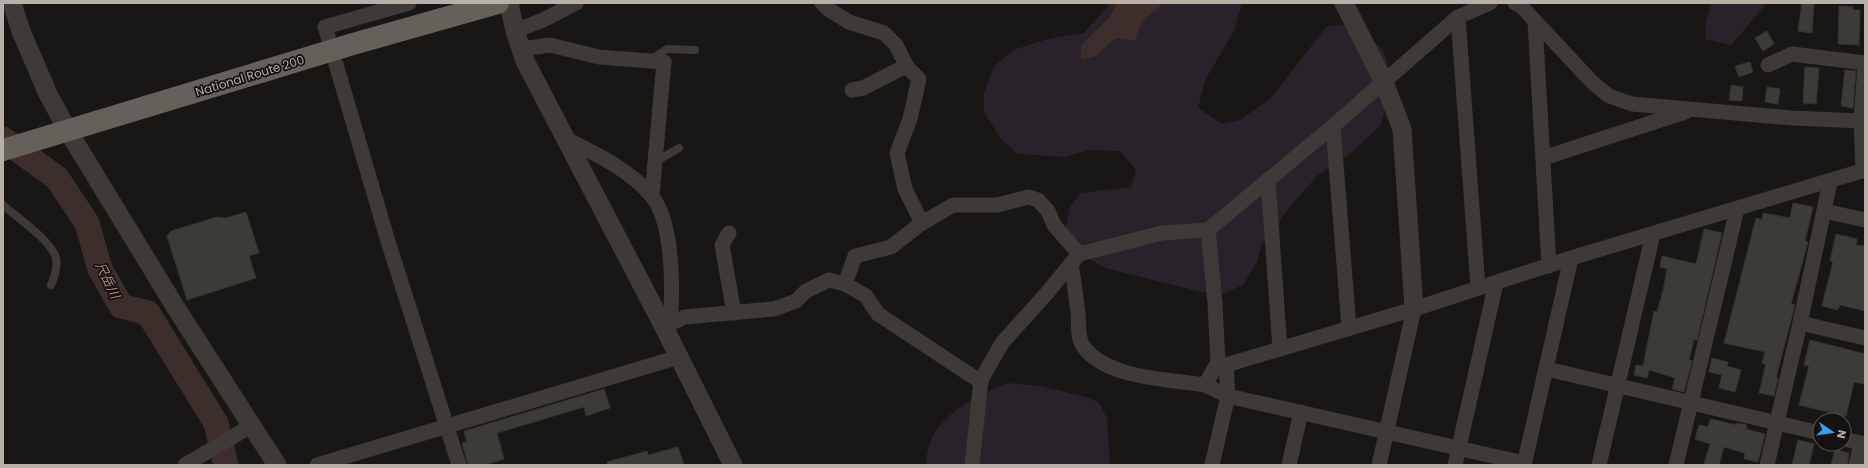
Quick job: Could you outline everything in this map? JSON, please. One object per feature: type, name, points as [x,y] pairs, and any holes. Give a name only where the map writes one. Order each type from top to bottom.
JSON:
[{"type":"highway","name":"National Route 200","points":[[3,150],[353,44],[498,3]]},
{"type":"street","points":[[12,3],[21,31],[48,94],[68,131],[172,301],[277,465]]},
{"type":"street","points":[[328,37],[325,27],[409,3]]},
{"type":"street","points":[[509,3],[515,31],[525,61],[667,326],[679,357],[733,465]]},
{"type":"street","points":[[515,31],[543,20],[576,3]]},
{"type":"street","points":[[822,3],[849,22],[884,33],[896,45],[908,67],[919,79],[910,119],[897,153],[905,189],[922,223]]},
{"type":"street","points":[[1344,3],[1384,82],[1402,129],[1404,146],[1414,309],[1379,465]]},
{"type":"street","points":[[972,465],[981,382],[1002,343],[1075,259],[1162,233],[1208,230],[1333,126],[1458,17],[1490,3]]},
{"type":"street","points":[[1523,4],[1535,22],[1593,83],[1609,96],[1632,104],[1792,118],[1861,121]]},
{"type":"street","points":[[1458,17],[1478,288]]},
{"type":"street","points":[[1535,22],[1549,266]]},
{"type":"street","points":[[521,49],[550,44],[599,57],[664,62],[652,195]]},
{"type":"street","points":[[1205,385],[1222,363],[1280,348],[1414,309],[1571,258],[1830,182],[1864,170],[1861,121],[1865,64],[1792,54],[1768,65]]},
{"type":"street","points":[[336,64],[387,238],[459,465]]},
{"type":"street","points":[[852,90],[863,88],[902,68],[908,67]]},
{"type":"street","points":[[1543,158],[1692,109]]},
{"type":"street","points":[[1333,126],[1348,328]]},
{"type":"street","points":[[566,139],[610,162],[639,183],[652,195],[664,217],[668,242],[671,308],[667,326]]},
{"type":"street","points":[[1268,180],[1280,348]]},
{"type":"street","points":[[1767,465],[1800,323],[1830,182]]},
{"type":"street","points":[[845,284],[855,256],[892,247],[922,223],[953,205],[997,205],[1029,197],[1038,200],[1048,211],[1054,225],[1075,259],[1079,328],[1082,345],[1095,357],[1111,367],[1131,374],[1205,385],[1228,396],[1387,431],[1524,464],[1547,369],[1571,258]]},
{"type":"street","points":[[1676,465],[1737,209]]},
{"type":"street","points":[[1824,211],[1865,220]]},
{"type":"street","points":[[1208,230],[1222,363],[1228,396],[1212,465]]},
{"type":"street","points":[[729,233],[722,245],[734,313]]},
{"type":"street","points":[[1599,465],[1653,234]]},
{"type":"street","points":[[667,326],[684,317],[774,309],[796,301],[806,291],[829,280],[845,284],[866,296],[878,314],[981,382]]},
{"type":"street","points":[[1455,465],[1496,283]]},
{"type":"street","points":[[1800,323],[1865,338]]},
{"type":"street","points":[[317,465],[679,357]]},
{"type":"street","points":[[1547,369],[1812,431]]},
{"type":"street","points":[[1289,465],[1302,412]]},
{"type":"street","points":[[186,465],[251,426]]},
{"type":"street","points":[[1852,441],[1863,444],[1856,465]]},
{"type":"lane","points":[[650,61],[667,49],[695,50]]},
{"type":"lane","points":[[655,162],[679,148]]},
{"type":"lane","points":[[3,205],[44,241],[55,256],[56,272],[51,285]]},
{"type":"shaded area","points":[[1111,3],[1242,3],[1234,31],[1205,80],[1198,108],[1222,124],[1240,120],[1270,99],[1327,26],[1344,25],[1362,33],[1383,50],[1389,68],[1387,101],[1381,125],[1351,153],[1317,176],[1289,208],[1261,246],[1257,262],[1243,285],[1218,296],[1105,268],[1084,256],[1066,226],[1070,207],[1081,193],[1131,187],[1136,170],[1120,151],[1090,150],[1065,157],[1018,154],[1001,139],[984,112],[984,93],[994,66],[1013,50],[1051,38],[1084,33]]},
{"type":"shaded area","points":[[1117,3],[1164,3],[1149,15],[1141,24],[1136,41],[1116,38],[1094,57],[1081,59],[1081,45],[1110,17]]},
{"type":"shaded area","points":[[1712,3],[1767,3],[1731,45],[1705,39],[1706,22]]},
{"type":"shaded area","points":[[1007,383],[1040,386],[1086,397],[1098,402],[1107,418],[1110,465],[926,465],[928,449],[934,435],[942,423],[953,413],[979,396]]},
{"type":"building","points":[[1802,3],[1814,3],[1812,33],[1798,31]]},
{"type":"building","points":[[1839,6],[1853,7],[1853,10],[1860,10],[1859,45],[1838,44]]},
{"type":"building","points":[[1767,31],[1774,44],[1763,51],[1755,38]]},
{"type":"building","points":[[1750,62],[1753,72],[1739,77],[1735,66]]},
{"type":"building","points":[[1805,67],[1819,68],[1816,104],[1803,103]]},
{"type":"building","points":[[1845,70],[1856,71],[1853,108],[1841,106]]},
{"type":"building","points":[[1731,85],[1743,87],[1742,101],[1729,100]]},
{"type":"building","points":[[1767,87],[1780,89],[1778,104],[1765,102]]},
{"type":"building","points":[[1793,203],[1813,207],[1805,241],[1808,242],[1791,304],[1795,305],[1776,378],[1778,378],[1774,396],[1759,393],[1766,364],[1762,363],[1765,352],[1724,343],[1756,218],[1762,220],[1763,213],[1790,218]]},
{"type":"building","points":[[246,212],[259,253],[249,256],[256,278],[187,300],[167,236],[171,231],[217,217],[226,218]]},
{"type":"building","points":[[1704,229],[1722,233],[1697,340],[1694,339],[1689,360],[1692,361],[1684,392],[1672,389],[1675,378],[1649,370],[1647,378],[1634,375],[1636,365],[1643,366],[1654,311],[1657,312],[1663,291],[1667,269],[1660,267],[1662,256],[1696,264]]},
{"type":"building","points":[[1836,234],[1857,239],[1856,245],[1865,246],[1865,311],[1840,305],[1838,310],[1822,306],[1833,262],[1830,261]]},
{"type":"building","points":[[1810,340],[1865,354],[1865,384],[1854,382],[1847,412],[1829,412],[1799,405],[1809,366],[1804,365]]},
{"type":"building","points":[[1712,358],[1728,362],[1727,366],[1741,370],[1735,392],[1719,388],[1722,375],[1709,372]]},
{"type":"building","points":[[604,389],[610,408],[586,416],[584,407],[497,433],[504,459],[484,465],[468,465],[462,443],[467,442],[464,431]]},
{"type":"building","points":[[1710,419],[1736,425],[1736,423],[1747,425],[1746,429],[1765,434],[1758,462],[1744,459],[1745,453],[1724,447],[1719,465],[1704,465],[1710,444],[1695,439],[1699,425],[1708,427]]},
{"type":"building","points":[[1798,440],[1812,444],[1812,452],[1809,465],[1792,465]]},
{"type":"building","points":[[678,447],[684,465],[608,465],[607,462],[647,451],[648,455]]},
{"type":"building","points":[[1834,452],[1849,453],[1847,465],[1831,465]]},
{"type":"waterway","name":"尺岳川","points":[[3,139],[57,178],[87,223],[100,269],[121,306],[148,313],[216,423],[226,465]]}]
